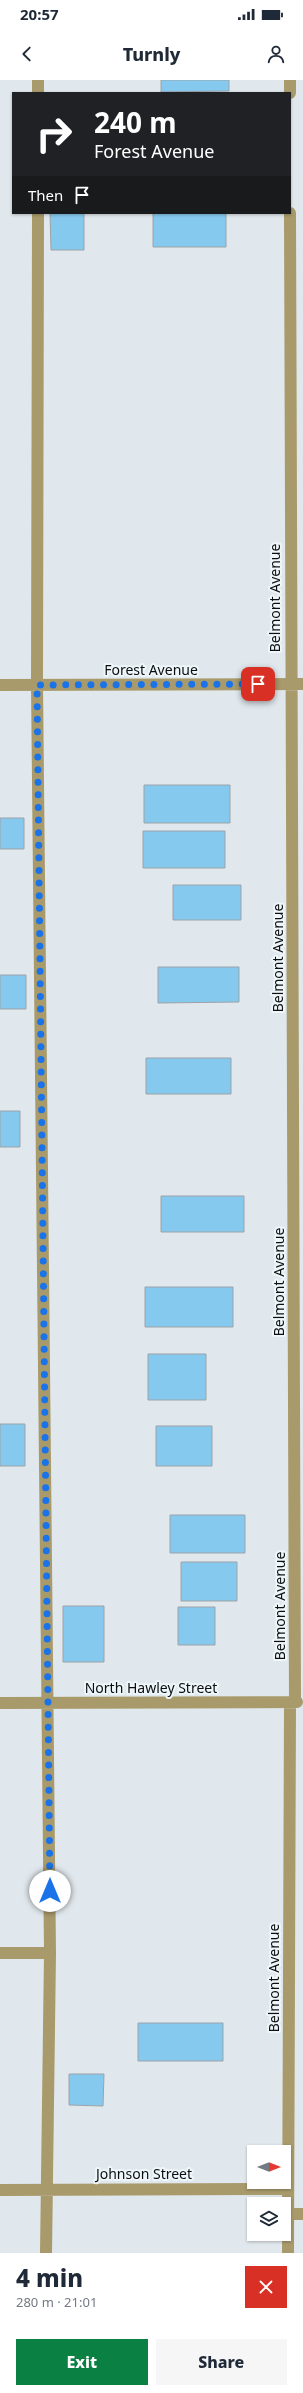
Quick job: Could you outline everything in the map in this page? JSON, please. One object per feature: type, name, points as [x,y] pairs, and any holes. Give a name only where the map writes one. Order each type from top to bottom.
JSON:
[{"type":"street","points":[[38,80],[38,92]]},
{"type":"street","points":[[290,80],[290,92]]},
{"type":"street","points":[[38,214],[37,685],[49,1703],[50,1953],[46,2253]]},
{"type":"street","name":"Belmont Avenue","points":[[289,2145],[296,1702],[293,924],[290,684],[290,214]]},
{"type":"street","name":"Forest Avenue","points":[[0,685],[303,684]]},
{"type":"street","name":"North Hawley Street","points":[[0,1704],[296,1702]]},
{"type":"street","points":[[0,1953],[50,1953]]},
{"type":"street","name":"Belmont Avenue","points":[[288,2189],[288,2197]]},
{"type":"street","name":"Johnson Street","points":[[0,2190],[288,2189]]},
{"type":"street","points":[[291,2214],[303,2214]]},
{"type":"street","name":"Belmont Avenue","points":[[288,2241],[288,2253]]},
{"type":"building","points":[[161,80],[229,80],[229,91],[161,92]]},
{"type":"building","points":[[50,214],[84,214],[84,250],[51,250]]},
{"type":"building","points":[[153,214],[226,214],[226,247],[153,247]]},
{"type":"building","points":[[144,785],[230,785],[230,823],[144,823]]},
{"type":"building","points":[[0,818],[24,818],[24,849],[0,849]]},
{"type":"building","points":[[143,831],[225,831],[225,868],[143,868]]},
{"type":"building","points":[[173,885],[241,885],[241,920],[173,920]]},
{"type":"building","points":[[158,967],[239,967],[239,1002],[158,1003]]},
{"type":"building","points":[[0,975],[26,975],[26,1009],[0,1009]]},
{"type":"building","points":[[146,1058],[231,1058],[231,1094],[146,1094]]},
{"type":"building","points":[[0,1111],[20,1111],[20,1147],[0,1147]]},
{"type":"building","points":[[161,1196],[244,1196],[244,1232],[161,1232]]},
{"type":"building","points":[[145,1287],[233,1287],[233,1327],[145,1327]]},
{"type":"building","points":[[148,1354],[206,1354],[206,1400],[148,1400]]},
{"type":"building","points":[[0,1424],[25,1424],[25,1466],[0,1466]]},
{"type":"building","points":[[156,1426],[212,1426],[212,1466],[156,1466]]},
{"type":"building","points":[[170,1515],[245,1515],[245,1553],[170,1553]]},
{"type":"building","points":[[181,1562],[237,1562],[237,1601],[181,1601]]},
{"type":"building","points":[[63,1606],[104,1606],[104,1662],[63,1662]]},
{"type":"building","points":[[178,1607],[215,1607],[215,1645],[178,1645]]},
{"type":"building","points":[[138,2023],[223,2023],[223,2061],[138,2061]]},
{"type":"building","points":[[69,2074],[104,2074],[103,2106],[69,2105]]},
{"type":"route","points":[[50,1891],[37,685],[258,684]]}]
